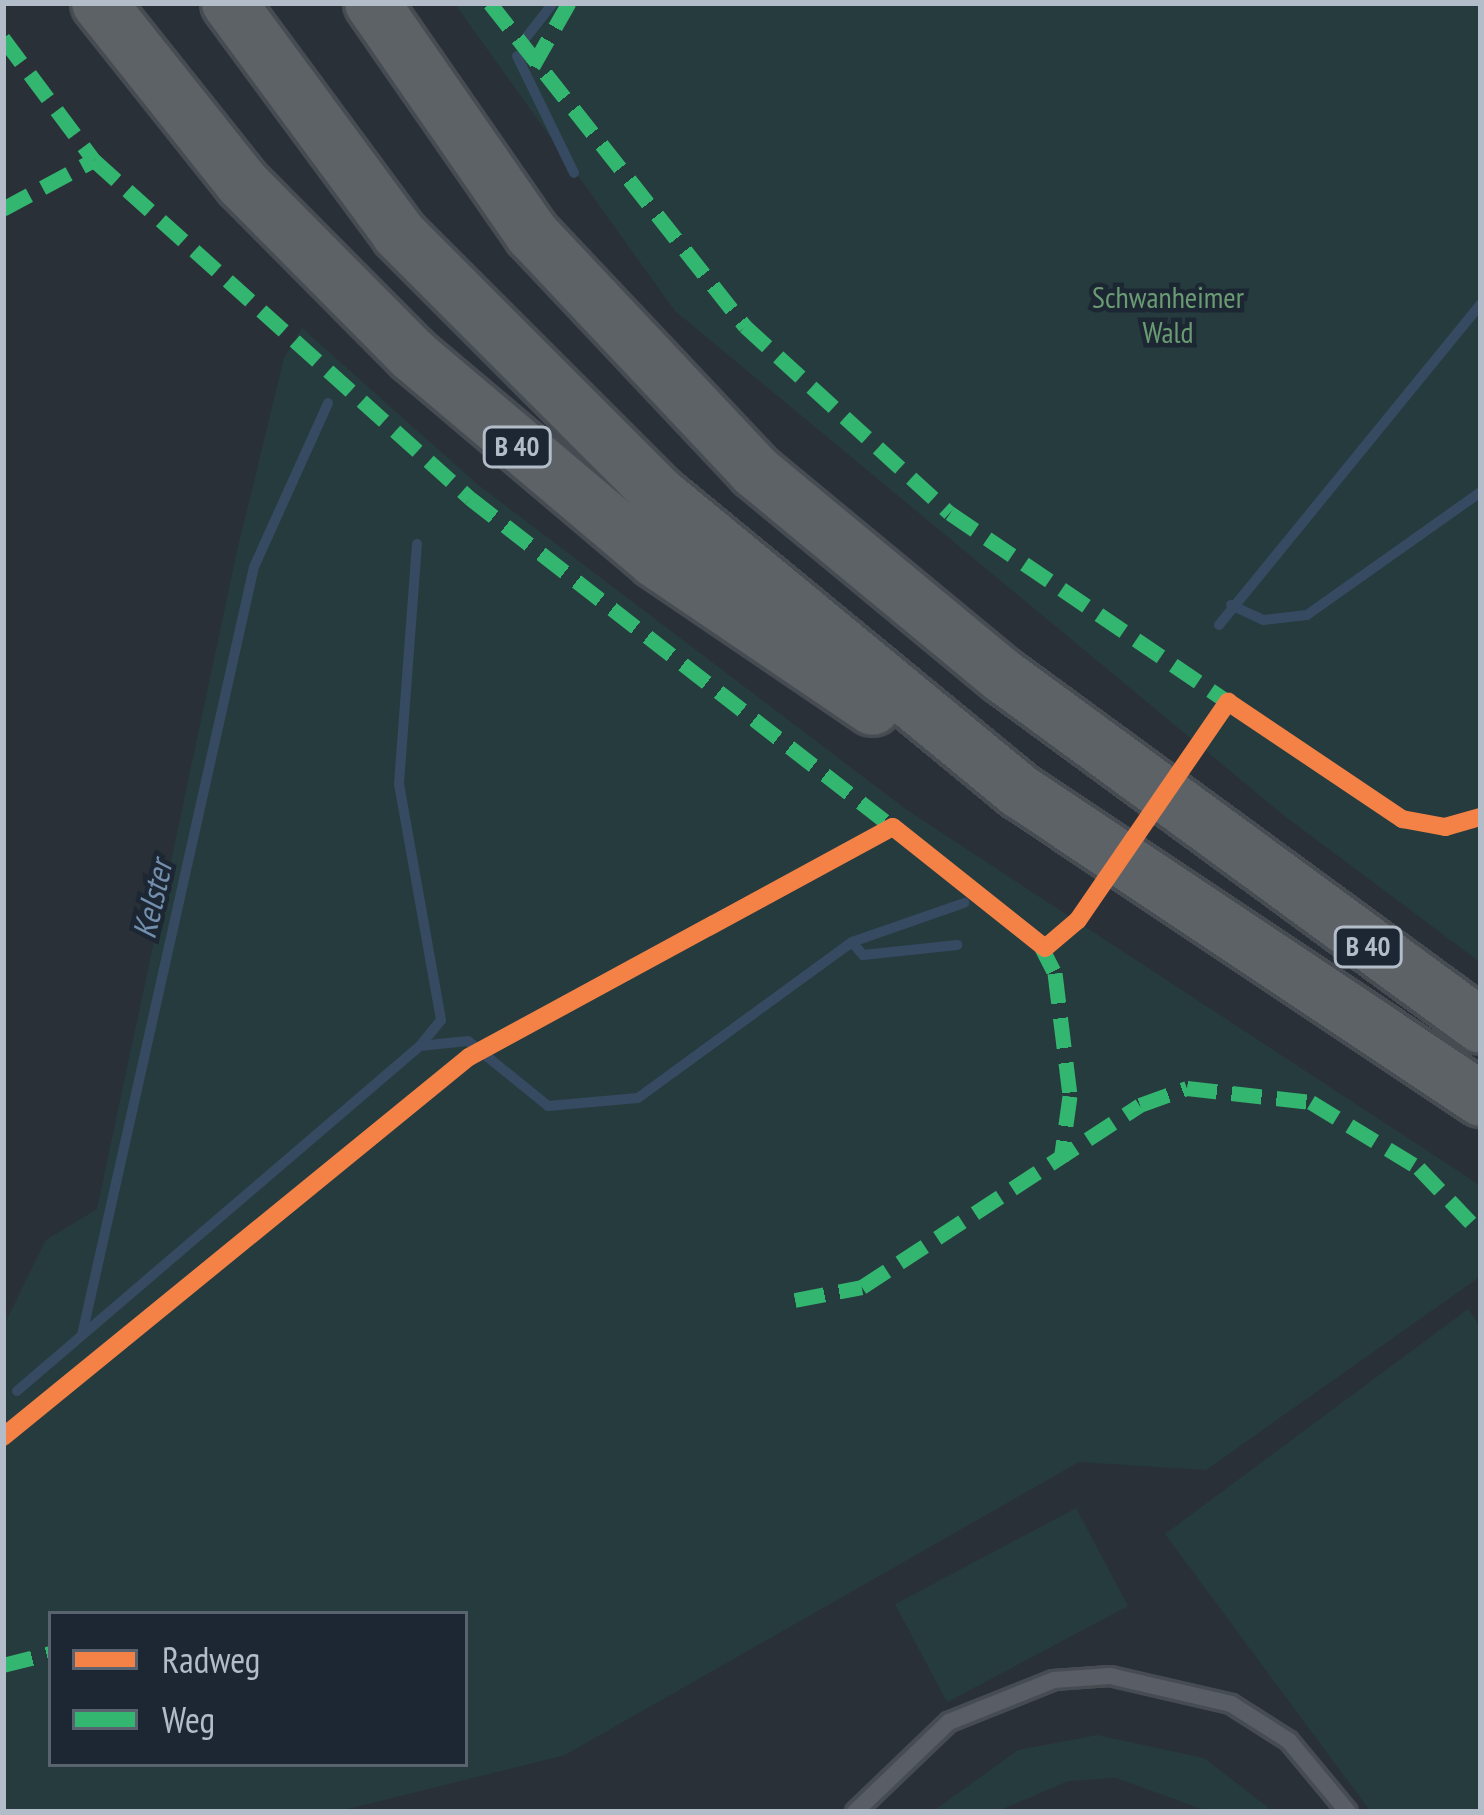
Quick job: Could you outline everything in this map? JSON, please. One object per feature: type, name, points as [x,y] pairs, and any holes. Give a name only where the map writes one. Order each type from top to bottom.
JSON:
[{"type":"highway","name":"B 40","points":[[99,3],[285,230],[509,441],[746,626],[1021,792],[1481,1099]]},
{"type":"highway","points":[[229,3],[345,168],[532,376],[1021,792]]},
{"type":"highway","name":"B 40","points":[[372,3],[449,123],[614,331],[850,559],[1481,1026]]},
{"type":"lane","points":[[855,1812],[949,1722],[1054,1680],[1110,1676],[1231,1704],[1289,1741],[1348,1812]]},
{"type":"green space","name":"Schwanheimer Wald","points":[[454,3],[1481,3],[1481,963],[1282,814],[675,311]]},
{"type":"green space","points":[[302,328],[477,484],[907,810],[1481,1186],[1481,1276],[1206,1470],[1079,1462],[565,1755],[336,1812],[3,1812],[3,1327],[46,1240],[97,1209],[237,551],[284,358]]},
{"type":"green space","points":[[1468,1309],[1481,1327],[1481,1812],[1371,1812],[1165,1534]]},
{"type":"green space","points":[[1076,1508],[1128,1606],[947,1702],[895,1604]]},
{"type":"green space","points":[[1097,1735],[1204,1758],[1274,1812],[1210,1812],[1116,1778],[1068,1781],[996,1812],[932,1812],[1018,1750]]},
{"type":"waterway","name":"Kelster","points":[[525,39],[553,3]]},
{"type":"waterway","name":"Kelster","points":[[517,56],[574,173]]},
{"type":"waterway","points":[[1219,625],[1481,304]]},
{"type":"waterway","name":"Kelster","points":[[82,1335],[254,567],[328,403]]},
{"type":"waterway","points":[[1231,605],[1263,620],[1307,615],[1481,492]]},
{"type":"waterway","points":[[417,544],[399,784],[441,1020],[420,1046]]},
{"type":"waterway","points":[[17,1391],[420,1046],[468,1041],[548,1106],[638,1098],[852,942],[964,903]]},
{"type":"waterway","points":[[852,942],[863,955],[957,945]]},
{"type":"marked path","points":[[490,3],[745,326],[950,513],[1234,706]]},
{"type":"marked path","points":[[533,66],[569,3]]},
{"type":"marked path","points":[[3,38],[94,160],[470,498],[899,832]]},
{"type":"marked path","points":[[3,209],[94,160]]},
{"type":"marked path","points":[[1040,944],[1055,973],[1070,1096],[1061,1160]]},
{"type":"marked path","points":[[795,1300],[862,1287],[1140,1105],[1187,1088],[1311,1102],[1419,1168],[1481,1233]]},
{"type":"marked path","points":[[3,1665],[48,1654]]},
{"type":"cycle path","points":[[3,1437],[469,1057],[893,827],[1045,948],[1078,920],[1228,702],[1402,819],[1445,827],[1481,817]]}]
